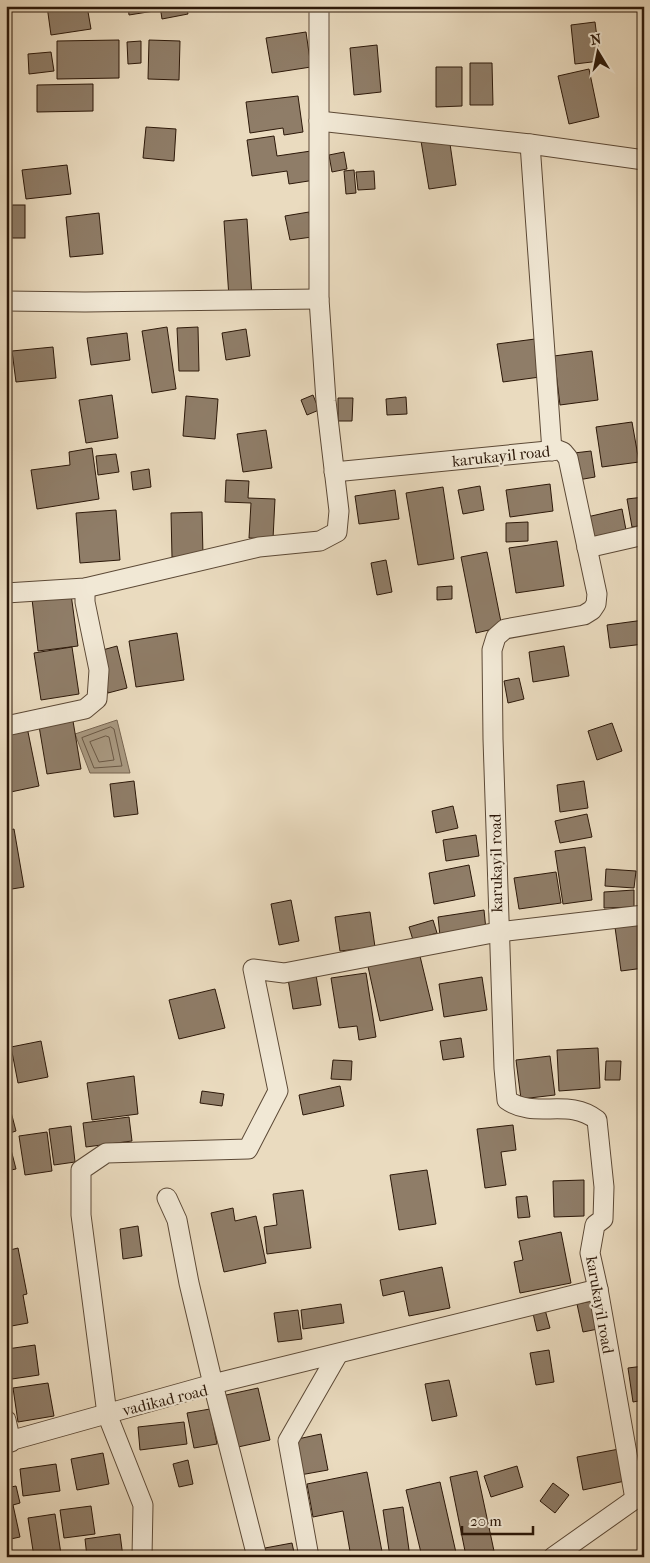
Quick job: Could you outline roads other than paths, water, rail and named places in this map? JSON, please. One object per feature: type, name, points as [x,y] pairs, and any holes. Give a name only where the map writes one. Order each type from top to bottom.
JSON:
[{"type":"street","points":[[6,593],[85,588],[259,547],[320,541],[337,532],[339,511],[319,299],[319,6]]},
{"type":"street","points":[[319,121],[530,144],[644,160]]},
{"type":"street","points":[[530,144],[552,451]]},
{"type":"street","points":[[6,301],[85,302],[319,299]]},
{"type":"street","name":"karukayil road","points":[[334,472],[552,451],[562,452],[568,458],[597,594],[596,604],[592,610],[584,615],[506,629],[496,637],[492,650],[498,932],[506,1100],[516,1107],[577,1108],[587,1112],[597,1120],[604,1187],[603,1219],[595,1225],[590,1253],[639,1498]]},
{"type":"street","points":[[587,548],[644,535]]},
{"type":"street","points":[[6,726],[85,709],[97,699],[99,670],[85,602],[85,588]]},
{"type":"street","points":[[142,1557],[142,1505],[107,1414],[81,1215],[81,1170],[106,1153],[248,1149],[278,1091],[253,969],[284,973],[498,932],[644,915]]},
{"type":"street","points":[[168,1198],[177,1220],[213,1384],[598,1289]]},
{"type":"street","points":[[309,1557],[288,1441],[338,1354]]},
{"type":"street","name":"vadikad road","points":[[8,1442],[213,1384],[257,1557]]},
{"type":"street","points":[[6,1420],[8,1442]]},
{"type":"street","points":[[553,1557],[639,1498]]},
{"type":"water","points":[[117,720],[130,773],[90,773],[75,734]]}]
